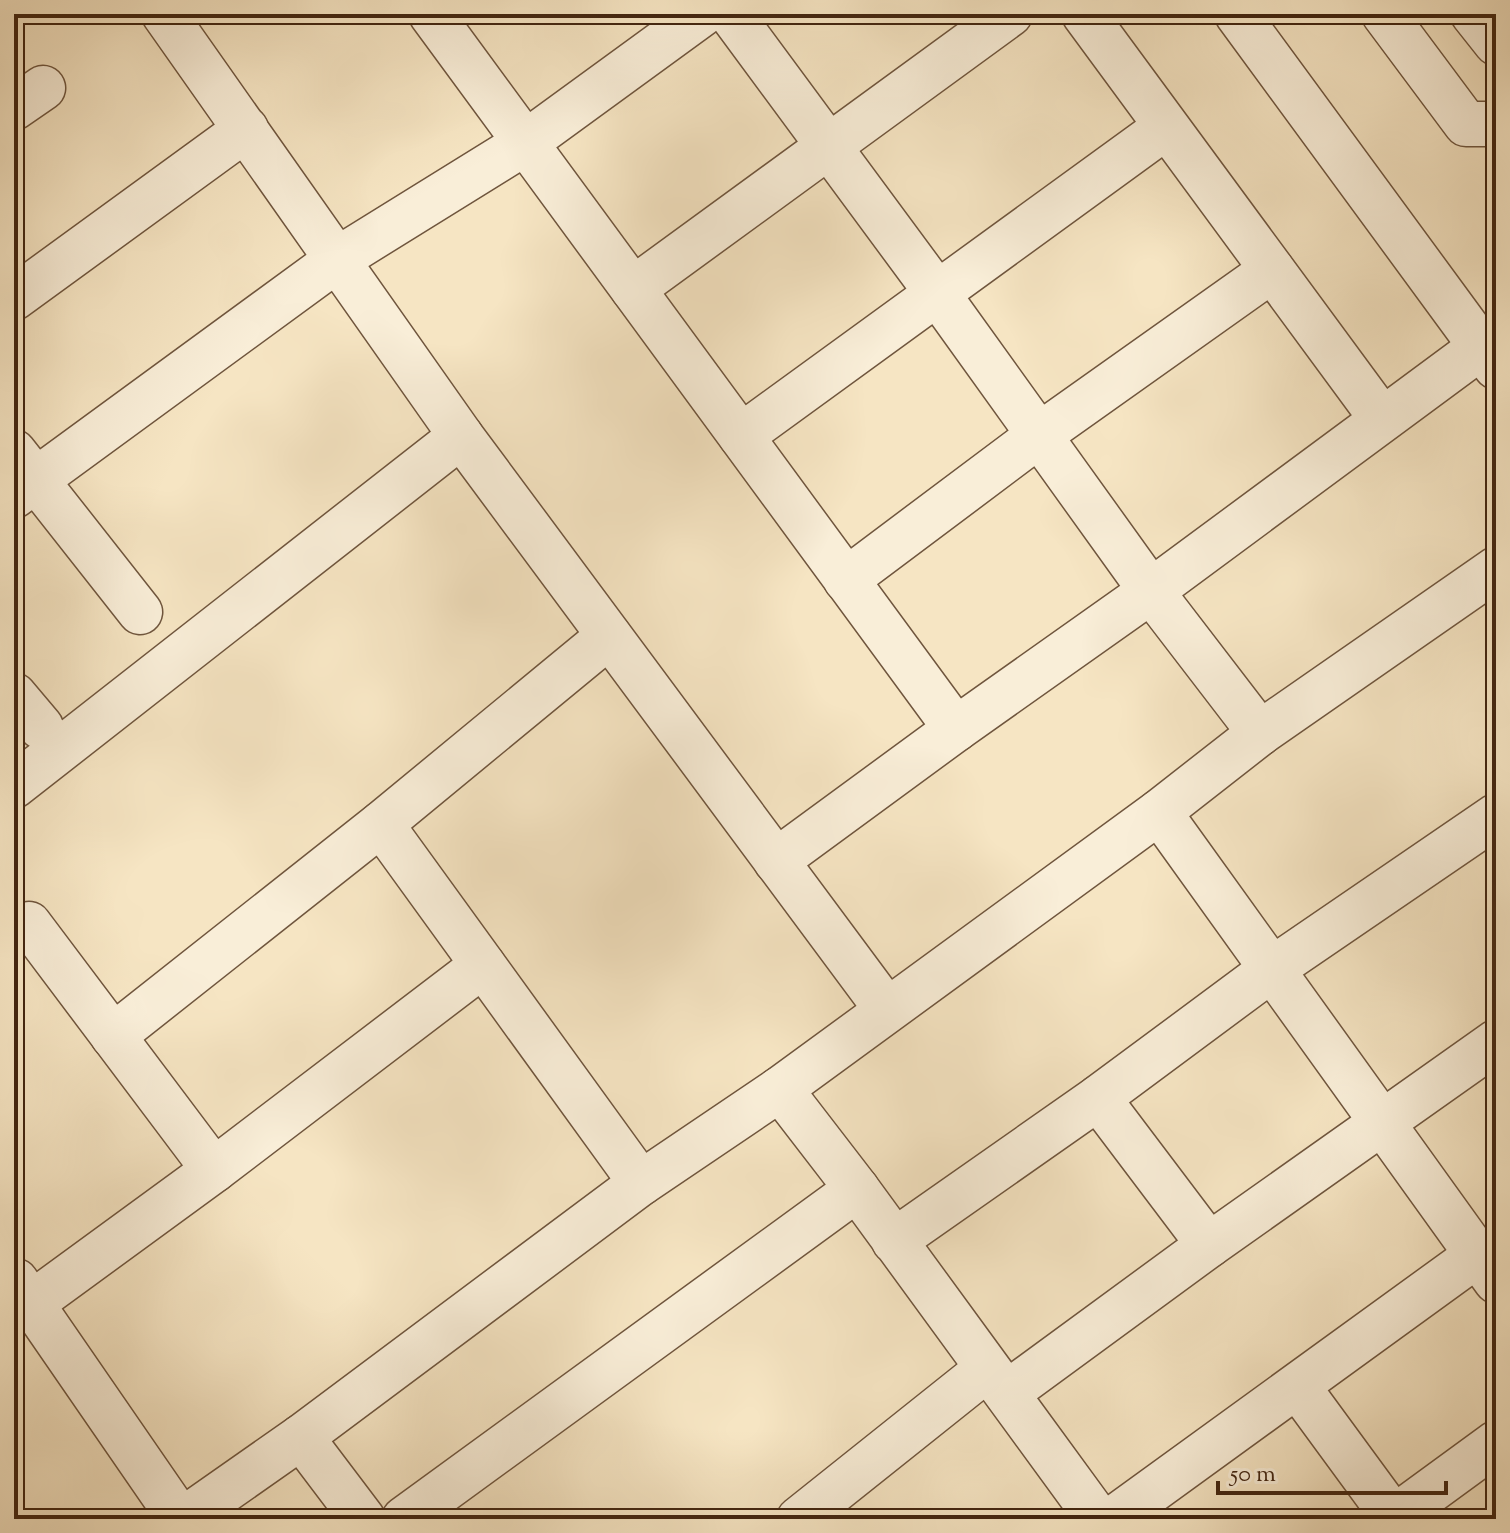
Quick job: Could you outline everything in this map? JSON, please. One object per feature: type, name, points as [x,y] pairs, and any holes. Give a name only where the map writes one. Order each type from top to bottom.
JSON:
[{"type":"street","points":[[164,14],[461,436],[887,1010]]},
{"type":"street","points":[[431,14],[956,729]]},
{"type":"street","points":[[140,612],[21,476],[338,259],[525,143],[702,14]]},
{"type":"street","points":[[731,14],[1151,591],[1260,733]]},
{"type":"street","points":[[633,289],[1010,14]]},
{"type":"street","points":[[1084,14],[1382,419]]},
{"type":"street","points":[[776,861],[1151,591],[1382,419],[1489,357],[1237,14]]},
{"type":"street","points":[[1384,14],[1466,124],[1496,124]]},
{"type":"street","points":[[1473,14],[1496,43]]},
{"type":"street","points":[[741,436],[1166,127]]},
{"type":"street","points":[[14,298],[246,129]]},
{"type":"street","points":[[846,580],[1038,436],[1272,270]]},
{"type":"street","points":[[14,786],[461,436]]},
{"type":"street","points":[[483,965],[214,1170],[23,1290],[182,1519],[301,1437],[641,1183],[780,1089],[1159,812],[1260,733],[1496,569]]},
{"type":"street","points":[[113,1036],[381,824],[609,636]]},
{"type":"street","points":[[1113,1519],[1298,1387],[1486,1268],[1159,812]]},
{"type":"street","points":[[894,1241],[1098,1098],[1272,969],[1496,816]]},
{"type":"street","points":[[381,824],[641,1183]]},
{"type":"street","points":[[29,924],[214,1170]]},
{"type":"street","points":[[799,1519],[997,1381],[1209,1245],[1496,1042]]},
{"type":"street","points":[[780,1089],[857,1189],[1098,1519]]},
{"type":"street","points":[[1098,1098],[1209,1245]]},
{"type":"street","points":[[404,1519],[857,1189]]},
{"type":"street","points":[[1298,1387],[1393,1518],[1496,1443]]},
{"type":"street","points":[[301,1437],[363,1519]]}]
